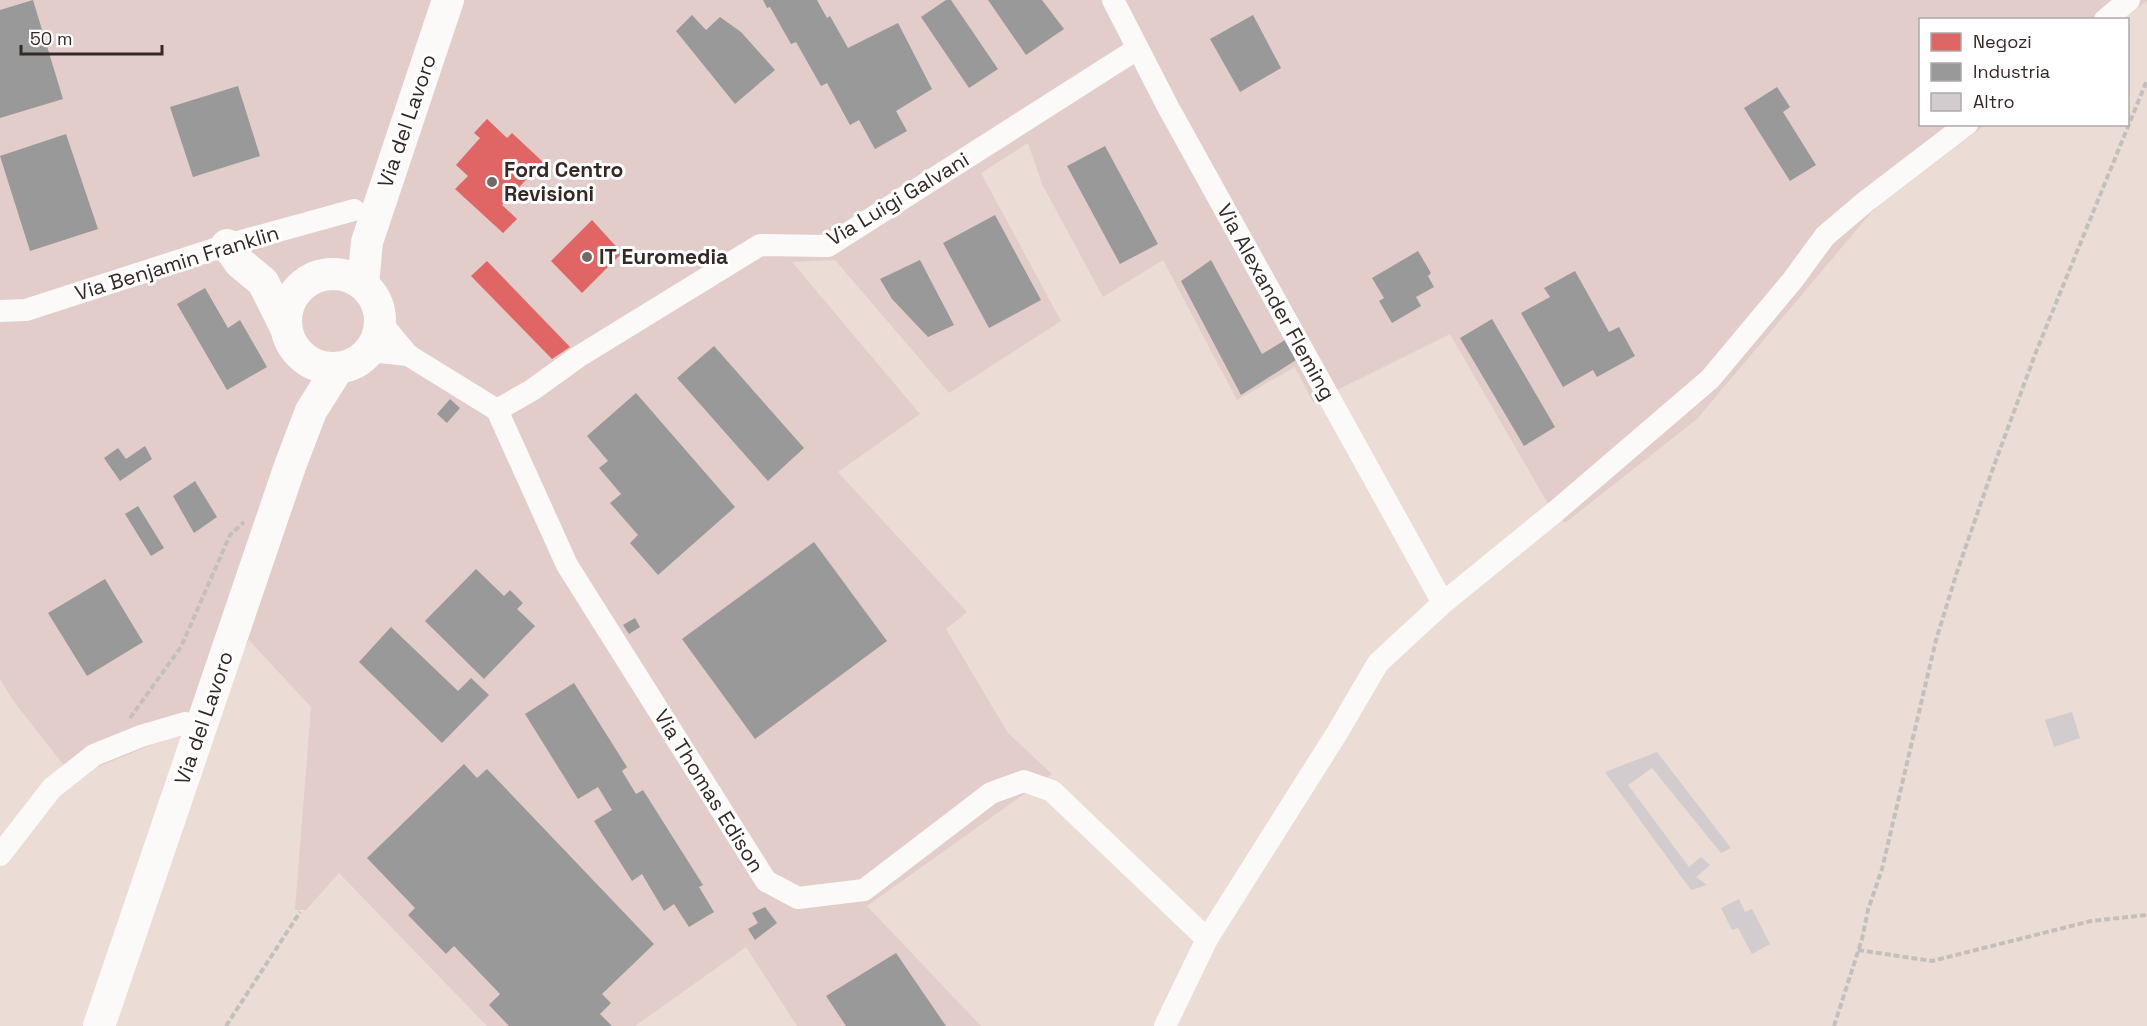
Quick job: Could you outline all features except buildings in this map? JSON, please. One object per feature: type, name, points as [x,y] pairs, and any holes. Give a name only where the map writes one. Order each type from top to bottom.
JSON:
[{"type":"main road","name":"Via del Lavoro","points":[[337,279],[367,242],[448,0]]},
{"type":"main road","points":[[227,245],[246,254],[267,272],[288,280],[337,279],[375,298],[381,316],[379,335],[370,351],[356,363],[338,368],[319,367],[303,358],[291,343],[263,282],[240,263],[227,245]]},
{"type":"main road","points":[[285,326],[287,307],[296,291],[337,279]]},
{"type":"main road","points":[[303,358],[311,411]]},
{"type":"main road","name":"Via del Lavoro","points":[[99,1026],[311,411],[338,368]]},
{"type":"street","name":"Via Alexander Fleming","points":[[1113,0],[1137,49],[1443,603]]},
{"type":"street","points":[[2107,18],[2129,0]]},
{"type":"street","name":"Via Luigi Galvani","points":[[496,410],[532,390],[578,357],[760,245],[828,246],[1137,49]]},
{"type":"street","points":[[1165,1026],[1208,939],[1378,663],[1443,603],[1556,511],[1710,379],[1792,281],[1825,236],[1865,202],[1964,126]]},
{"type":"street","name":"Via Benjamin Franklin","points":[[0,311],[26,310],[227,245],[354,210]]},
{"type":"street","points":[[381,316],[388,331],[408,355],[496,410]]},
{"type":"street","points":[[370,351],[408,355]]},
{"type":"street","name":"Via Thomas Edison","points":[[496,410],[567,565],[766,881],[798,898],[864,890],[991,793],[1024,781],[1052,791],[1208,939]]},
{"type":"street","points":[[0,855],[52,788],[94,755],[141,736],[185,723],[201,727]]},
{"type":"path","points":[[1834,1026],[1882,869],[1936,640],[1957,572],[2036,352],[2147,80]]},
{"type":"path","points":[[115,746],[118,734],[181,647],[230,535],[249,517],[273,517]]},
{"type":"path","points":[[226,1026],[300,912]]},
{"type":"path","points":[[1858,950],[1932,961],[2091,921],[2147,915]]},
{"type":"shaded area","points":[[0,0],[2147,0],[2124,18],[1919,18],[1919,126],[1984,126],[1875,208],[1697,419],[1565,523],[1547,502],[1450,334],[1313,402],[1295,367],[1237,400],[1163,260],[1103,297],[1042,184],[1028,143],[981,173],[1061,321],[949,393],[835,260],[792,262],[920,414],[838,472],[967,612],[946,629],[1008,733],[1052,774],[867,906],[981,1026],[797,1026],[746,947],[635,1026],[487,1026],[339,873],[306,910],[295,910],[311,707],[249,640],[242,651],[210,748],[176,735],[73,777],[12,699],[0,679]]},
{"type":"place","name":"Ford Centro Revisioni","points":[[492,182]]},
{"type":"place","name":"IT Euromedia","points":[[587,257]]}]
